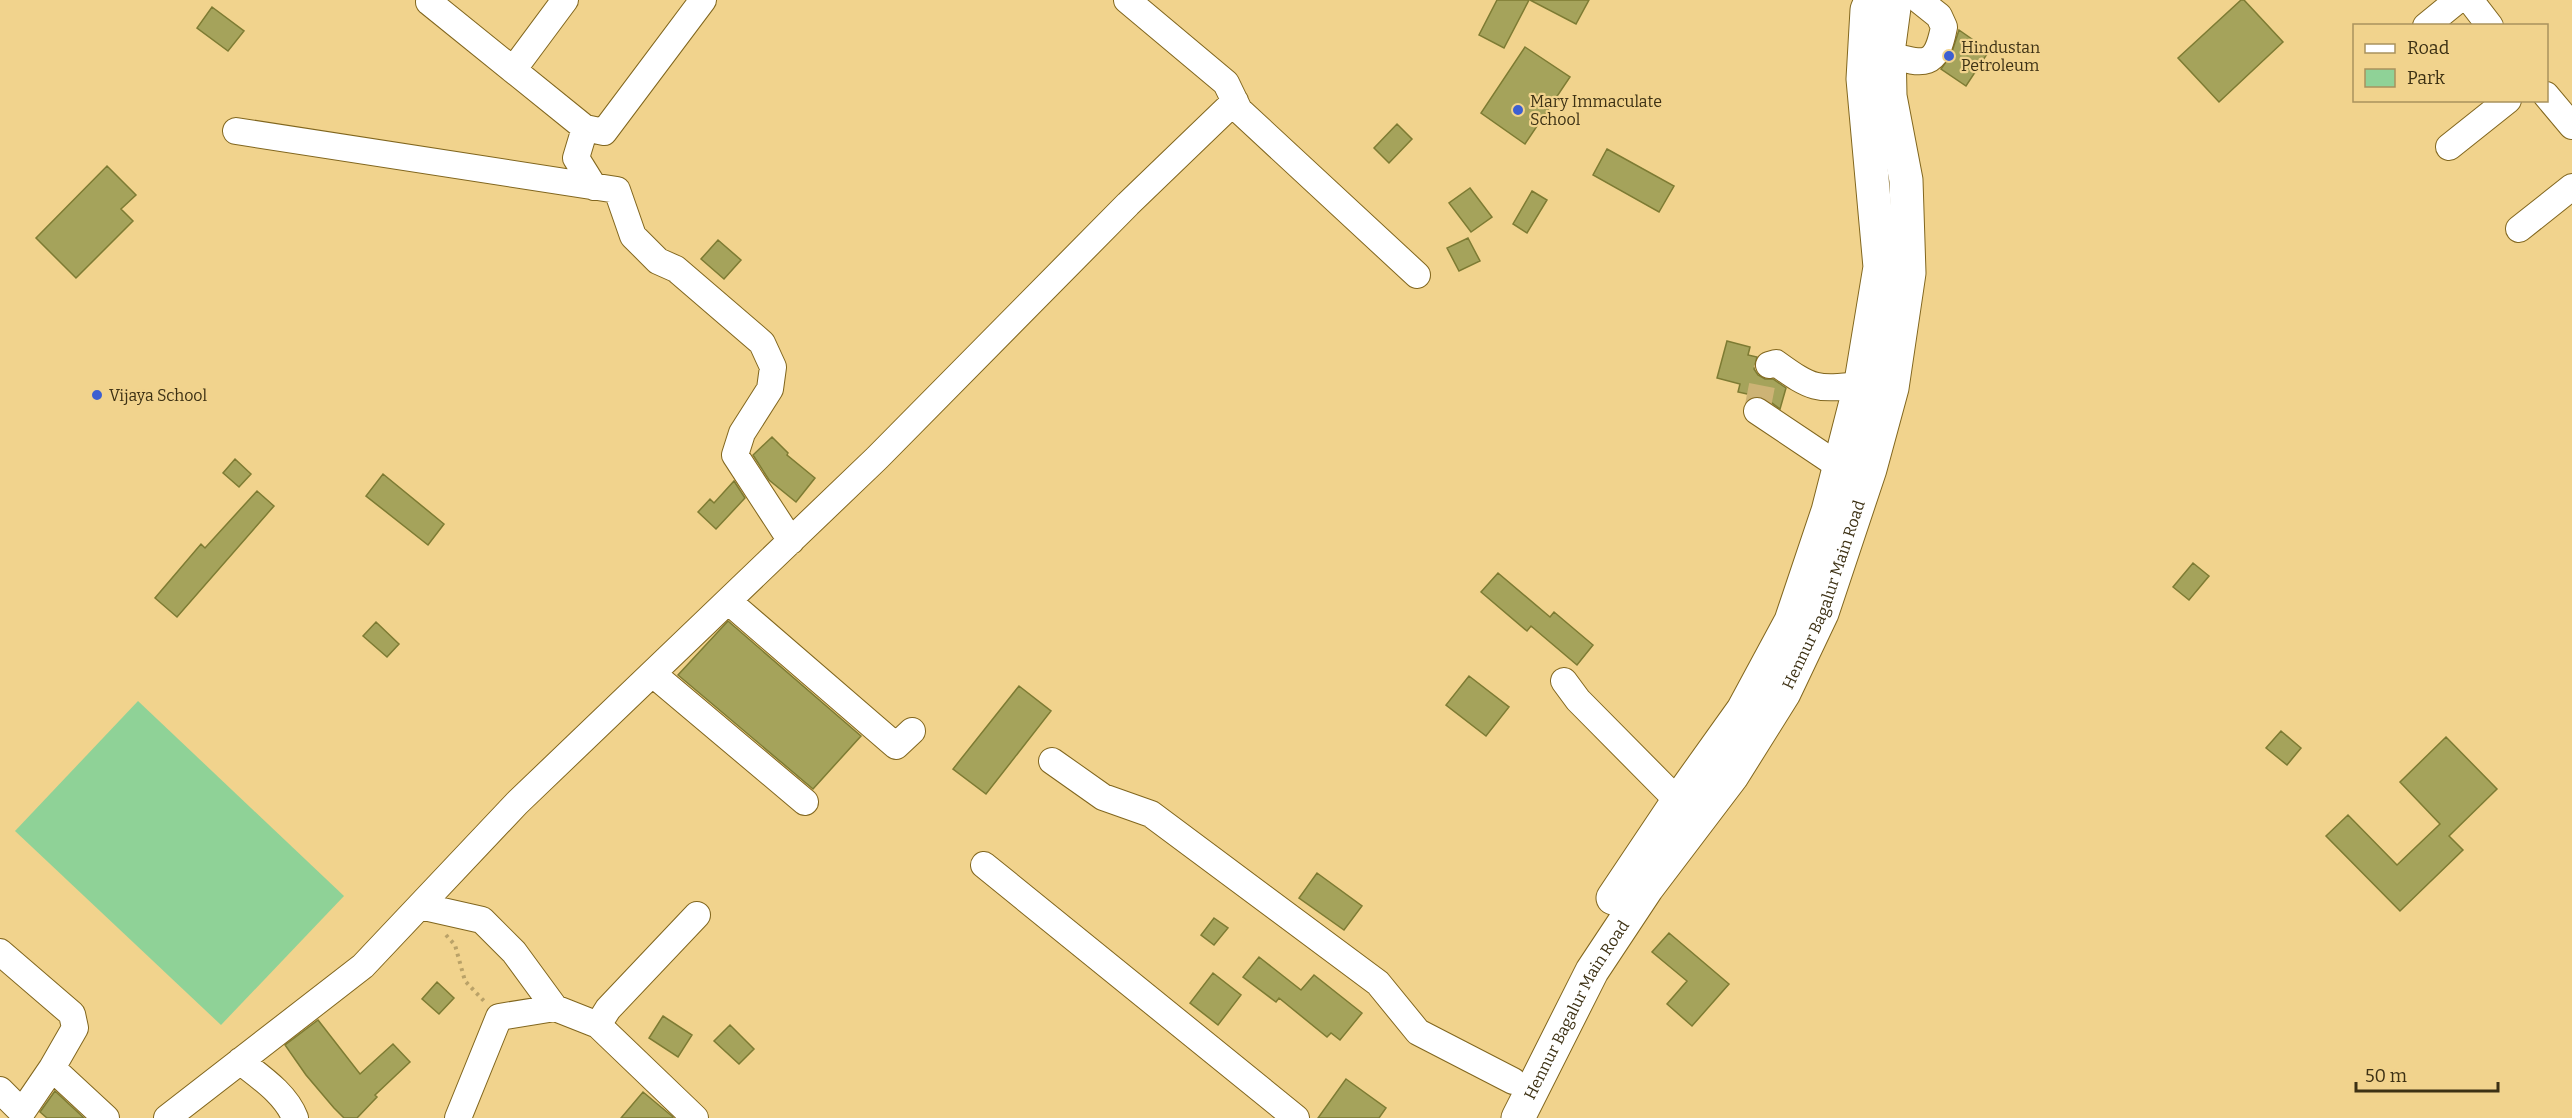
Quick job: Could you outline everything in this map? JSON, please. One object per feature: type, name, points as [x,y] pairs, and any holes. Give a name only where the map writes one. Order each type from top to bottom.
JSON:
[{"type":"main road","name":"Hennur Bagalur Main Road","points":[[1493,1118],[1595,925],[1678,801],[1743,710],[1791,621],[1828,511],[1860,385],[1880,267],[1863,79],[1867,10],[1871,0]]},
{"type":"main road","name":"Hennur Bagalur Main Road","points":[[1518,1118],[1592,971],[1647,888],[1732,776],[1784,693],[1822,613],[1870,469],[1892,388],[1908,273],[1906,180],[1890,96],[1889,55],[1895,0]]},
{"type":"street","points":[[431,0],[429,2],[585,128],[604,132],[703,0]]},
{"type":"street","points":[[513,70],[565,0]]},
{"type":"street","points":[[1127,0],[1226,83],[1239,110],[1417,275]]},
{"type":"street","points":[[1889,55],[1916,63],[1926,62],[1935,56],[1944,27],[1939,16],[1918,0]]},
{"type":"street","points":[[2428,24],[2458,0]]},
{"type":"street","points":[[2470,0],[2488,24]]},
{"type":"street","points":[[2548,96],[2572,126]]},
{"type":"street","points":[[167,1118],[363,966],[517,803],[790,541],[1235,101]]},
{"type":"street","points":[[2449,147],[2505,102]]},
{"type":"street","points":[[585,128],[576,158],[594,187]]},
{"type":"street","points":[[236,131],[617,190],[633,236],[658,261],[676,269],[762,343],[773,367],[770,389],[742,433],[735,455],[790,541]]},
{"type":"street","points":[[2519,229],[2572,186]]},
{"type":"street","points":[[1769,365],[1776,363],[1798,380],[1816,388],[1860,385]]},
{"type":"street","points":[[1756,411],[1839,466]]},
{"type":"street","points":[[728,601],[896,746],[912,731]]},
{"type":"street","points":[[653,674],[806,802]]},
{"type":"street","points":[[1564,681],[1578,700],[1678,801]]},
{"type":"street","points":[[1052,761],[1103,796],[1151,814],[1378,983],[1418,1032],[1513,1081]]},
{"type":"street","points":[[984,865],[1296,1118]]},
{"type":"street","points":[[420,906],[482,920],[514,952],[555,1008]]},
{"type":"street","points":[[598,1025],[608,1009],[697,915]]},
{"type":"street","points":[[0,952],[72,1014],[75,1028],[22,1113],[0,1090]]},
{"type":"street","points":[[458,1118],[499,1017],[555,1008],[598,1025],[695,1118]]},
{"type":"street","points":[[240,1061],[265,1081],[291,1107],[295,1118]]},
{"type":"street","points":[[52,1068],[106,1118]]},
{"type":"path","points":[[443,932],[455,945],[465,981],[499,1017]]},
{"type":"green space","points":[[138,701],[344,896],[221,1025],[15,831]]},
{"type":"building","points":[[1497,0],[1529,0],[1504,48],[1479,35]]},
{"type":"building","points":[[1530,0],[1589,0],[1576,24]]},
{"type":"building","points":[[2241,0],[2244,0],[2283,42],[2219,102],[2178,58]]},
{"type":"building","points":[[212,7],[244,31],[228,51],[197,28]]},
{"type":"building","points":[[1959,30],[1989,51],[1966,86],[1941,69],[1951,55]]},
{"type":"building","points":[[1525,47],[1570,77],[1525,144],[1481,113]]},
{"type":"building","points":[[1397,124],[1412,139],[1389,163],[1374,148]]},
{"type":"building","points":[[1607,149],[1674,186],[1659,212],[1593,175]]},
{"type":"building","points":[[107,166],[136,195],[121,209],[133,221],[76,278],[36,238]]},
{"type":"building","points":[[1470,188],[1492,217],[1471,232],[1449,203]]},
{"type":"building","points":[[1532,191],[1547,200],[1527,233],[1513,224]]},
{"type":"building","points":[[1468,238],[1480,261],[1459,271],[1447,248]]},
{"type":"building","points":[[718,240],[741,260],[724,279],[701,259]]},
{"type":"building","points":[[1727,341],[1750,347],[1748,355],[1757,357],[1754,369],[1758,375],[1765,379],[1773,379],[1786,388],[1780,409],[1765,398],[1738,392],[1740,384],[1717,378]]},
{"type":"building","points":[[772,437],[788,453],[787,455],[815,478],[796,502],[769,480],[753,455]]},
{"type":"building","points":[[235,459],[251,474],[239,487],[223,473]]},
{"type":"building","points":[[383,474],[444,524],[428,545],[366,496]]},
{"type":"building","points":[[734,481],[745,498],[716,529],[698,512],[710,499],[714,503]]},
{"type":"building","points":[[257,491],[274,506],[177,617],[155,598],[201,544],[205,548]]},
{"type":"building","points":[[2193,563],[2209,576],[2189,600],[2173,587]]},
{"type":"building","points":[[1498,573],[1550,617],[1554,612],[1593,645],[1577,665],[1531,626],[1527,631],[1481,592]]},
{"type":"building","points":[[728,621],[861,736],[813,789],[678,675]]},
{"type":"building","points":[[376,622],[399,644],[387,657],[363,636]]},
{"type":"building","points":[[1469,676],[1509,707],[1486,736],[1446,705]]},
{"type":"building","points":[[1019,686],[1051,711],[986,794],[953,769]]},
{"type":"building","points":[[2281,731],[2301,748],[2287,765],[2266,748]]},
{"type":"building","points":[[2446,737],[2497,789],[2449,836],[2463,850],[2400,911],[2326,836],[2348,815],[2397,865],[2440,824],[2400,782]]},
{"type":"building","points":[[1317,873],[1362,906],[1344,930],[1299,898]]},
{"type":"building","points":[[1214,918],[1228,928],[1214,945],[1201,935]]},
{"type":"building","points":[[1669,933],[1729,984],[1692,1026],[1667,1004],[1687,981],[1652,952]]},
{"type":"building","points":[[1259,957],[1301,990],[1314,975],[1362,1013],[1340,1040],[1331,1033],[1327,1037],[1279,998],[1276,1002],[1243,977]]},
{"type":"building","points":[[1213,973],[1241,995],[1218,1025],[1190,1003]]},
{"type":"building","points":[[437,982],[454,998],[439,1014],[422,999]]},
{"type":"building","points":[[663,1016],[692,1035],[678,1057],[649,1038]]},
{"type":"building","points":[[318,1020],[360,1074],[393,1044],[410,1062],[375,1095],[377,1097],[357,1118],[344,1118],[334,1108],[306,1075],[285,1045]]},
{"type":"building","points":[[730,1025],[754,1049],[739,1064],[714,1041]]},
{"type":"building","points":[[1346,1079],[1386,1108],[1379,1118],[1318,1118]]},
{"type":"building","points":[[55,1091],[84,1118],[47,1118],[40,1112]]},
{"type":"building","points":[[643,1092],[673,1117],[673,1118],[621,1118]]},
{"type":"tunnel","points":[[1757,411],[1764,375],[1769,365]]},
{"type":"place","name":"Hindustan Petroleum","points":[[1949,56]]},
{"type":"place","name":"Mary Immaculate School","points":[[1518,110]]},
{"type":"place","name":"Vijaya School","points":[[97,395]]}]
